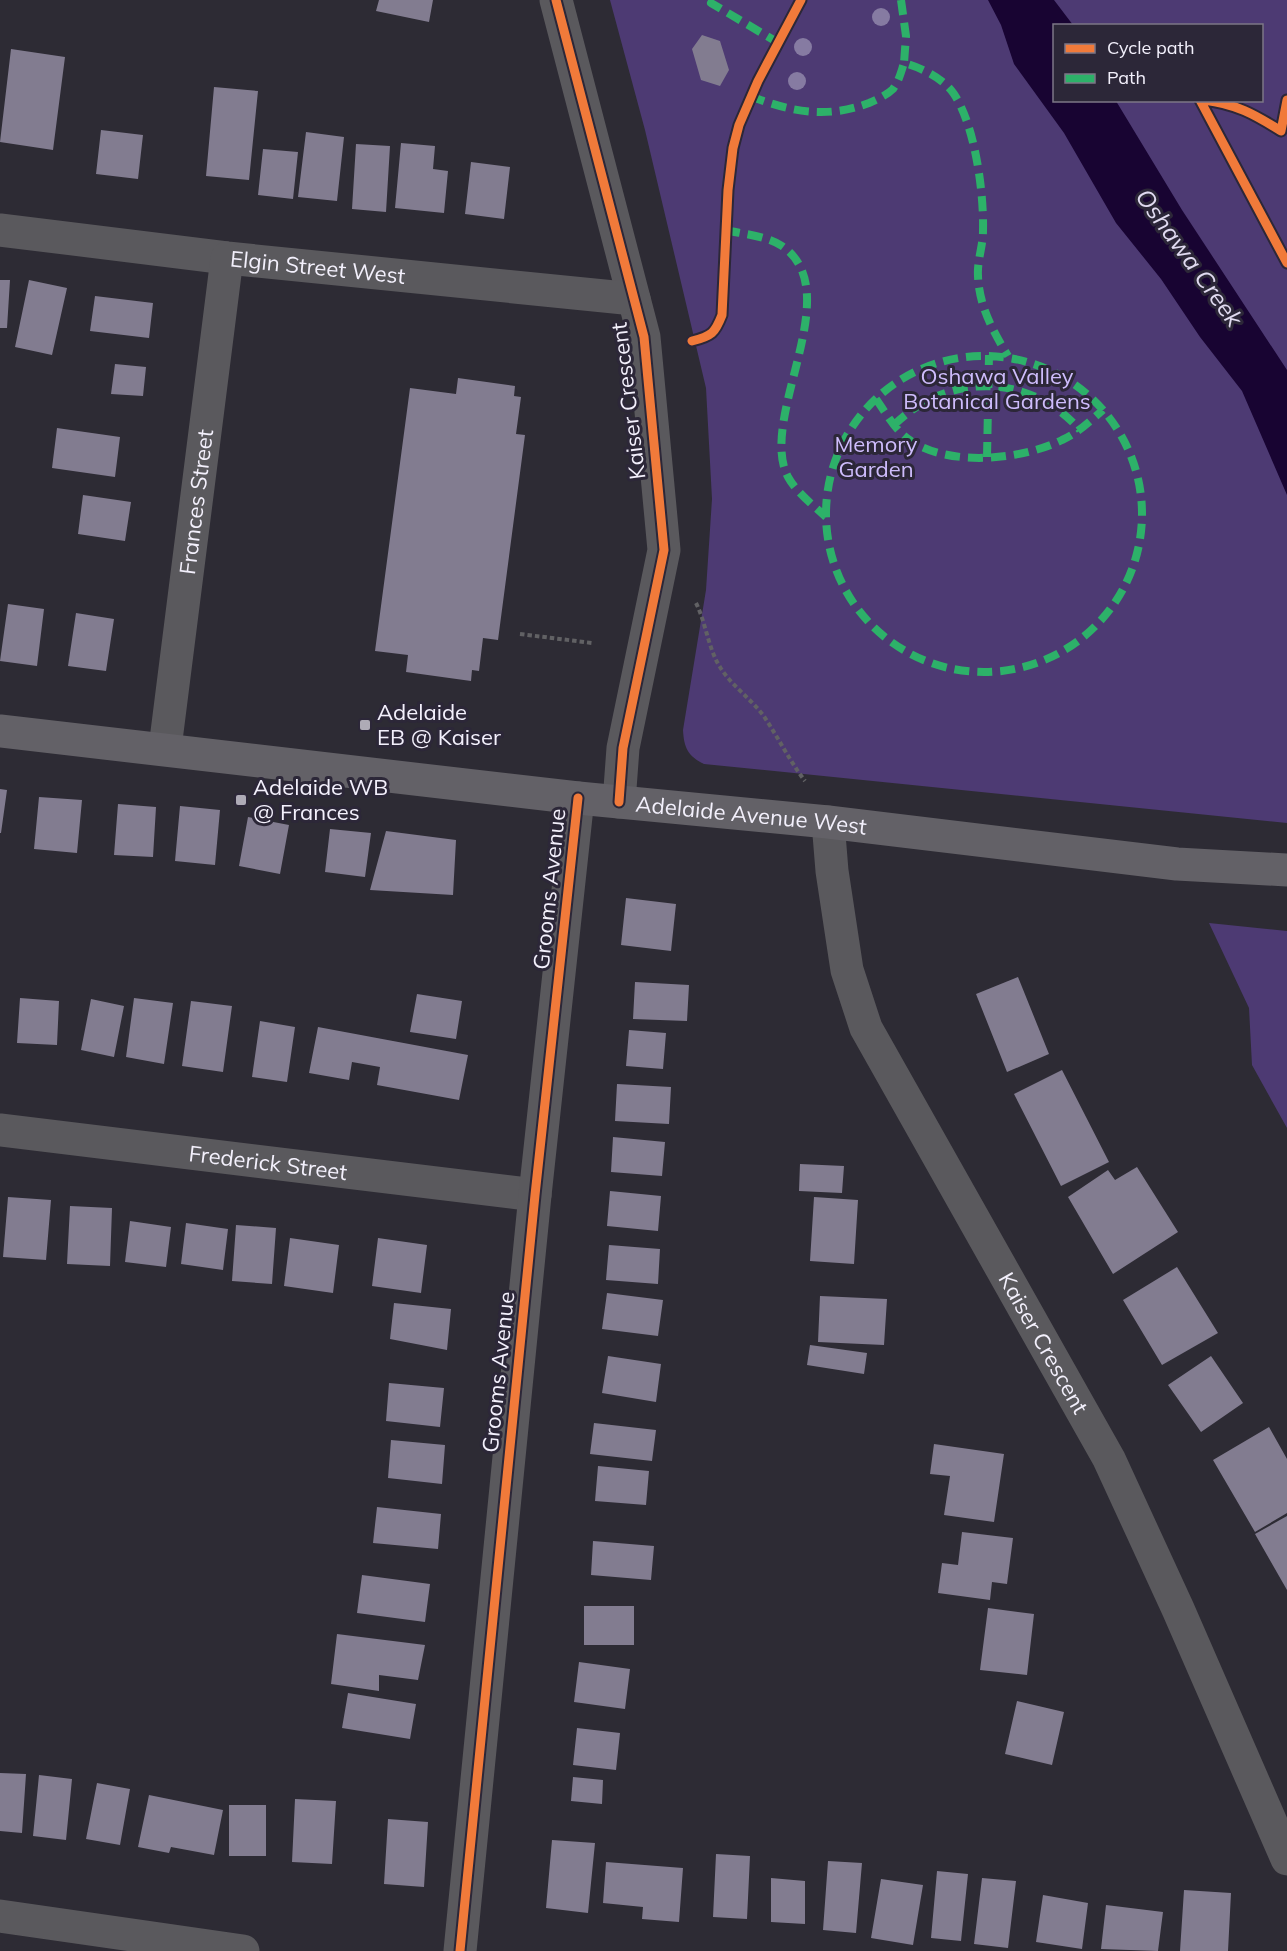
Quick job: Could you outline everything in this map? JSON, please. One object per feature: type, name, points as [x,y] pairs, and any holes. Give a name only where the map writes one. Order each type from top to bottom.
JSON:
[{"type":"main road","name":"Adelaide Avenue West","points":[[0,731],[165,748],[579,798],[828,822],[1177,864],[1287,870]]},
{"type":"street","name":"Kaiser Crescent","points":[[556,0],[644,337],[664,550],[623,748],[619,802]]},
{"type":"street","name":"Elgin Street West","points":[[0,230],[227,258],[634,299]]},
{"type":"street","name":"Frances Street","points":[[165,748],[227,258]]},
{"type":"street","name":"Grooms Avenue","points":[[460,1951],[535,1195],[579,798]]},
{"type":"street","name":"Kaiser Crescent","points":[[828,822],[832,871],[847,970],[866,1028],[1109,1459],[1287,1859]]},
{"type":"street","name":"Frederick Street","points":[[0,1130],[535,1195]]},
{"type":"street","points":[[0,1916],[243,1951]]},
{"type":"path","points":[[696,603],[705,621],[720,668],[763,716],[805,781]]},
{"type":"path","points":[[520,634],[592,643]]},
{"type":"green space","name":"Oshawa Valley Botanical Gardens","points":[[610,0],[1287,0],[1287,823],[704,764],[694,758],[684,742],[683,730],[706,590],[712,499],[706,388],[645,130]]},
{"type":"green space","points":[[1209,923],[1287,931],[1287,1128],[1252,1065],[1249,1008]]},
{"type":"water","name":"Oshawa Creek","points":[[988,0],[1054,0],[1072,24],[1053,24],[1053,102],[1117,102],[1182,210],[1287,370],[1287,495],[1242,391],[1200,337],[1161,279],[1116,223],[1064,133],[1014,64],[1001,25]]},
{"type":"building","points":[[379,0],[433,0],[429,22],[376,11]]},
{"type":"building","points":[[702,35],[720,41],[729,70],[720,86],[701,80],[692,49]]},
{"type":"building","points":[[11,49],[65,57],[53,150],[0,142]]},
{"type":"building","points":[[214,87],[258,91],[249,180],[206,176]]},
{"type":"building","points":[[101,130],[143,135],[138,179],[96,174]]},
{"type":"building","points":[[306,132],[344,137],[337,201],[298,197]]},
{"type":"building","points":[[401,143],[435,146],[433,169],[448,171],[444,213],[395,208]]},
{"type":"building","points":[[356,144],[390,146],[386,212],[352,209]]},
{"type":"building","points":[[263,149],[298,152],[293,199],[258,195]]},
{"type":"building","points":[[471,162],[510,167],[504,219],[465,214]]},
{"type":"building","points":[[0,280],[10,280],[7,328],[0,328]]},
{"type":"building","points":[[29,280],[67,288],[52,355],[15,347]]},
{"type":"building","points":[[95,296],[153,303],[149,338],[90,331]]},
{"type":"building","points":[[115,364],[146,367],[143,396],[111,394]]},
{"type":"building","points":[[458,378],[515,386],[514,396],[521,397],[516,434],[525,435],[498,640],[483,638],[479,671],[472,670],[471,681],[406,672],[408,655],[375,651],[410,388],[456,394]]},
{"type":"building","points":[[57,428],[120,437],[115,477],[52,468]]},
{"type":"building","points":[[83,495],[131,502],[125,541],[78,534]]},
{"type":"building","points":[[8,604],[44,609],[37,666],[0,661]]},
{"type":"building","points":[[76,613],[114,619],[106,671],[68,666]]},
{"type":"building","points":[[0,789],[7,790],[1,833],[0,833]]},
{"type":"building","points":[[39,797],[82,800],[77,853],[34,849]]},
{"type":"building","points":[[118,804],[156,807],[153,857],[114,855]]},
{"type":"building","points":[[180,806],[220,810],[215,865],[175,861]]},
{"type":"building","points":[[248,817],[289,825],[280,874],[239,866]]},
{"type":"building","points":[[330,829],[371,833],[365,877],[325,872]]},
{"type":"building","points":[[386,831],[456,840],[453,895],[370,890]]},
{"type":"building","points":[[626,898],[676,904],[671,951],[621,945]]},
{"type":"building","points":[[1018,977],[1049,1054],[1007,1072],[976,994]]},
{"type":"building","points":[[635,982],[689,985],[687,1021],[633,1019]]},
{"type":"building","points":[[417,994],[462,1001],[456,1039],[410,1032]]},
{"type":"building","points":[[20,998],[59,1001],[57,1045],[17,1043]]},
{"type":"building","points":[[134,998],[173,1003],[164,1064],[126,1057]]},
{"type":"building","points":[[91,999],[124,1006],[114,1057],[81,1050]]},
{"type":"building","points":[[191,1001],[232,1006],[223,1072],[182,1066]]},
{"type":"building","points":[[260,1021],[295,1027],[287,1082],[252,1077]]},
{"type":"building","points":[[318,1027],[468,1055],[459,1100],[377,1085],[380,1067],[352,1062],[349,1080],[309,1073]]},
{"type":"building","points":[[629,1030],[666,1033],[663,1069],[626,1066]]},
{"type":"building","points":[[1062,1070],[1109,1162],[1061,1186],[1014,1094]]},
{"type":"building","points":[[617,1084],[671,1087],[669,1124],[615,1121]]},
{"type":"building","points":[[613,1137],[665,1142],[662,1176],[611,1172]]},
{"type":"building","points":[[800,1164],[844,1166],[842,1193],[799,1191]]},
{"type":"building","points":[[1137,1167],[1178,1232],[1113,1274],[1068,1197],[1108,1170],[1115,1180]]},
{"type":"building","points":[[610,1191],[661,1196],[658,1231],[607,1226]]},
{"type":"building","points":[[8,1197],[51,1200],[46,1260],[3,1257]]},
{"type":"building","points":[[814,1197],[858,1200],[854,1264],[810,1261]]},
{"type":"building","points":[[70,1206],[112,1208],[110,1266],[67,1264]]},
{"type":"building","points":[[130,1221],[171,1227],[166,1267],[125,1262]]},
{"type":"building","points":[[186,1223],[228,1229],[223,1270],[181,1264]]},
{"type":"building","points":[[236,1225],[276,1228],[272,1284],[232,1281]]},
{"type":"building","points":[[290,1238],[339,1245],[333,1293],[284,1286]]},
{"type":"building","points":[[378,1238],[427,1245],[421,1293],[372,1286]]},
{"type":"building","points":[[609,1245],[660,1249],[658,1284],[606,1280]]},
{"type":"building","points":[[1177,1267],[1218,1333],[1162,1365],[1123,1300]]},
{"type":"building","points":[[607,1293],[663,1300],[658,1336],[602,1329]]},
{"type":"building","points":[[820,1296],[887,1299],[884,1345],[818,1342]]},
{"type":"building","points":[[394,1303],[451,1309],[447,1350],[390,1339]]},
{"type":"building","points":[[810,1345],[867,1353],[864,1374],[807,1365]]},
{"type":"building","points":[[608,1356],[661,1364],[656,1402],[602,1393]]},
{"type":"building","points":[[1211,1356],[1243,1403],[1201,1432],[1168,1385]]},
{"type":"building","points":[[389,1383],[444,1388],[440,1427],[386,1421]]},
{"type":"building","points":[[594,1423],[656,1430],[652,1461],[590,1454]]},
{"type":"building","points":[[1269,1427],[1287,1459],[1287,1513],[1255,1532],[1213,1460]]},
{"type":"building","points":[[391,1440],[445,1445],[442,1484],[388,1478]]},
{"type":"building","points":[[934,1444],[1004,1454],[994,1522],[944,1515],[950,1476],[930,1474]]},
{"type":"building","points":[[598,1466],[649,1471],[646,1505],[595,1501]]},
{"type":"building","points":[[377,1507],[441,1514],[438,1549],[373,1543]]},
{"type":"building","points":[[1287,1516],[1287,1590],[1255,1534]]},
{"type":"building","points":[[962,1532],[1013,1538],[1007,1584],[992,1582],[990,1600],[938,1593],[942,1563],[958,1565]]},
{"type":"building","points":[[593,1541],[654,1546],[651,1580],[591,1575]]},
{"type":"building","points":[[362,1575],[430,1584],[425,1622],[357,1613]]},
{"type":"building","points":[[584,1606],[634,1606],[634,1645],[584,1645]]},
{"type":"building","points":[[988,1608],[1034,1614],[1027,1675],[980,1670]]},
{"type":"building","points":[[337,1634],[425,1645],[418,1680],[379,1675],[379,1691],[331,1684]]},
{"type":"building","points":[[579,1662],[630,1669],[625,1709],[574,1702]]},
{"type":"building","points":[[348,1693],[416,1704],[410,1739],[342,1728]]},
{"type":"building","points":[[1017,1701],[1064,1712],[1052,1765],[1005,1754]]},
{"type":"building","points":[[577,1728],[620,1733],[616,1770],[573,1765]]},
{"type":"building","points":[[0,1773],[26,1774],[22,1833],[0,1831]]},
{"type":"building","points":[[39,1775],[72,1779],[66,1840],[33,1836]]},
{"type":"building","points":[[573,1777],[603,1780],[602,1804],[571,1801]]},
{"type":"building","points":[[97,1783],[130,1789],[120,1845],[86,1839]]},
{"type":"building","points":[[149,1795],[223,1810],[214,1855],[171,1847],[169,1853],[138,1847]]},
{"type":"building","points":[[295,1799],[336,1801],[332,1864],[292,1862]]},
{"type":"building","points":[[229,1805],[266,1805],[266,1856],[229,1856]]},
{"type":"building","points":[[388,1819],[428,1822],[424,1887],[384,1884]]},
{"type":"building","points":[[552,1840],[595,1843],[588,1913],[546,1908]]},
{"type":"building","points":[[716,1854],[750,1856],[747,1919],[713,1917]]},
{"type":"building","points":[[828,1861],[862,1863],[856,1933],[823,1930]]},
{"type":"building","points":[[606,1862],[683,1868],[679,1922],[642,1919],[643,1907],[603,1903]]},
{"type":"building","points":[[937,1871],[968,1874],[961,1941],[931,1938]]},
{"type":"building","points":[[771,1878],[805,1881],[805,1924],[771,1922]]},
{"type":"building","points":[[982,1878],[1016,1881],[1008,1948],[974,1944]]},
{"type":"building","points":[[881,1879],[923,1885],[913,1945],[871,1938]]},
{"type":"building","points":[[1184,1890],[1231,1893],[1228,1951],[1180,1951]]},
{"type":"building","points":[[1043,1895],[1088,1903],[1082,1949],[1036,1942]]},
{"type":"building","points":[[1106,1905],[1163,1912],[1158,1951],[1101,1949]]},
{"type":"marked path","points":[[713,0],[711,3],[777,42]]},
{"type":"marked path","points":[[901,0],[906,36],[904,63],[925,71],[944,83],[954,94],[968,123],[977,160],[982,198],[983,231],[978,270],[979,287],[988,318],[1008,356]]},
{"type":"marked path","points":[[750,96],[809,112],[854,108],[872,102],[891,91],[897,83],[904,63]]},
{"type":"marked path","points":[[725,230],[776,243],[782,246],[800,267],[807,293],[805,324],[783,422],[782,452],[788,477],[792,483],[826,517]]},
{"type":"marked path","points":[[987,457],[989,355]]},
{"type":"marked path","points":[[984,356],[1015,359],[1044,368],[1072,383],[1096,402],[1115,426],[1130,454],[1139,483],[1142,514],[1139,545],[1130,574],[1115,602],[1096,626],[1072,645],[1044,660],[1015,669],[984,672],[953,669],[924,660],[896,645],[872,626],[853,602],[838,574],[829,545],[826,514],[829,483],[838,454],[853,426],[872,402],[896,383],[924,368],[953,359],[984,356]]},
{"type":"marked path","points":[[894,425],[915,408],[939,395],[963,388],[988,386],[1013,389],[1037,398],[1060,411],[1080,430]]},
{"type":"marked path","points":[[876,399],[896,427],[911,441],[946,455],[986,458],[1007,456],[1045,447],[1073,434],[1103,410]]},
{"type":"cycle path","points":[[556,0],[644,337],[664,550],[623,748],[619,802]]},
{"type":"cycle path","points":[[692,341],[712,333],[722,315],[728,190],[733,148],[739,125],[758,81],[801,0]]},
{"type":"cycle path","points":[[1215,102],[1244,111],[1281,131],[1287,100]]},
{"type":"cycle path","points":[[1201,102],[1287,263]]},
{"type":"cycle path","points":[[460,1951],[535,1195],[578,798]]},
{"type":"place","name":"Adelaide EB @ Kaiser","points":[[365,725]]},
{"type":"place","name":"Adelaide WB @ Frances","points":[[241,800]]},
{"type":"park label","name":"Memory Garden","points":[[876,456]]}]
